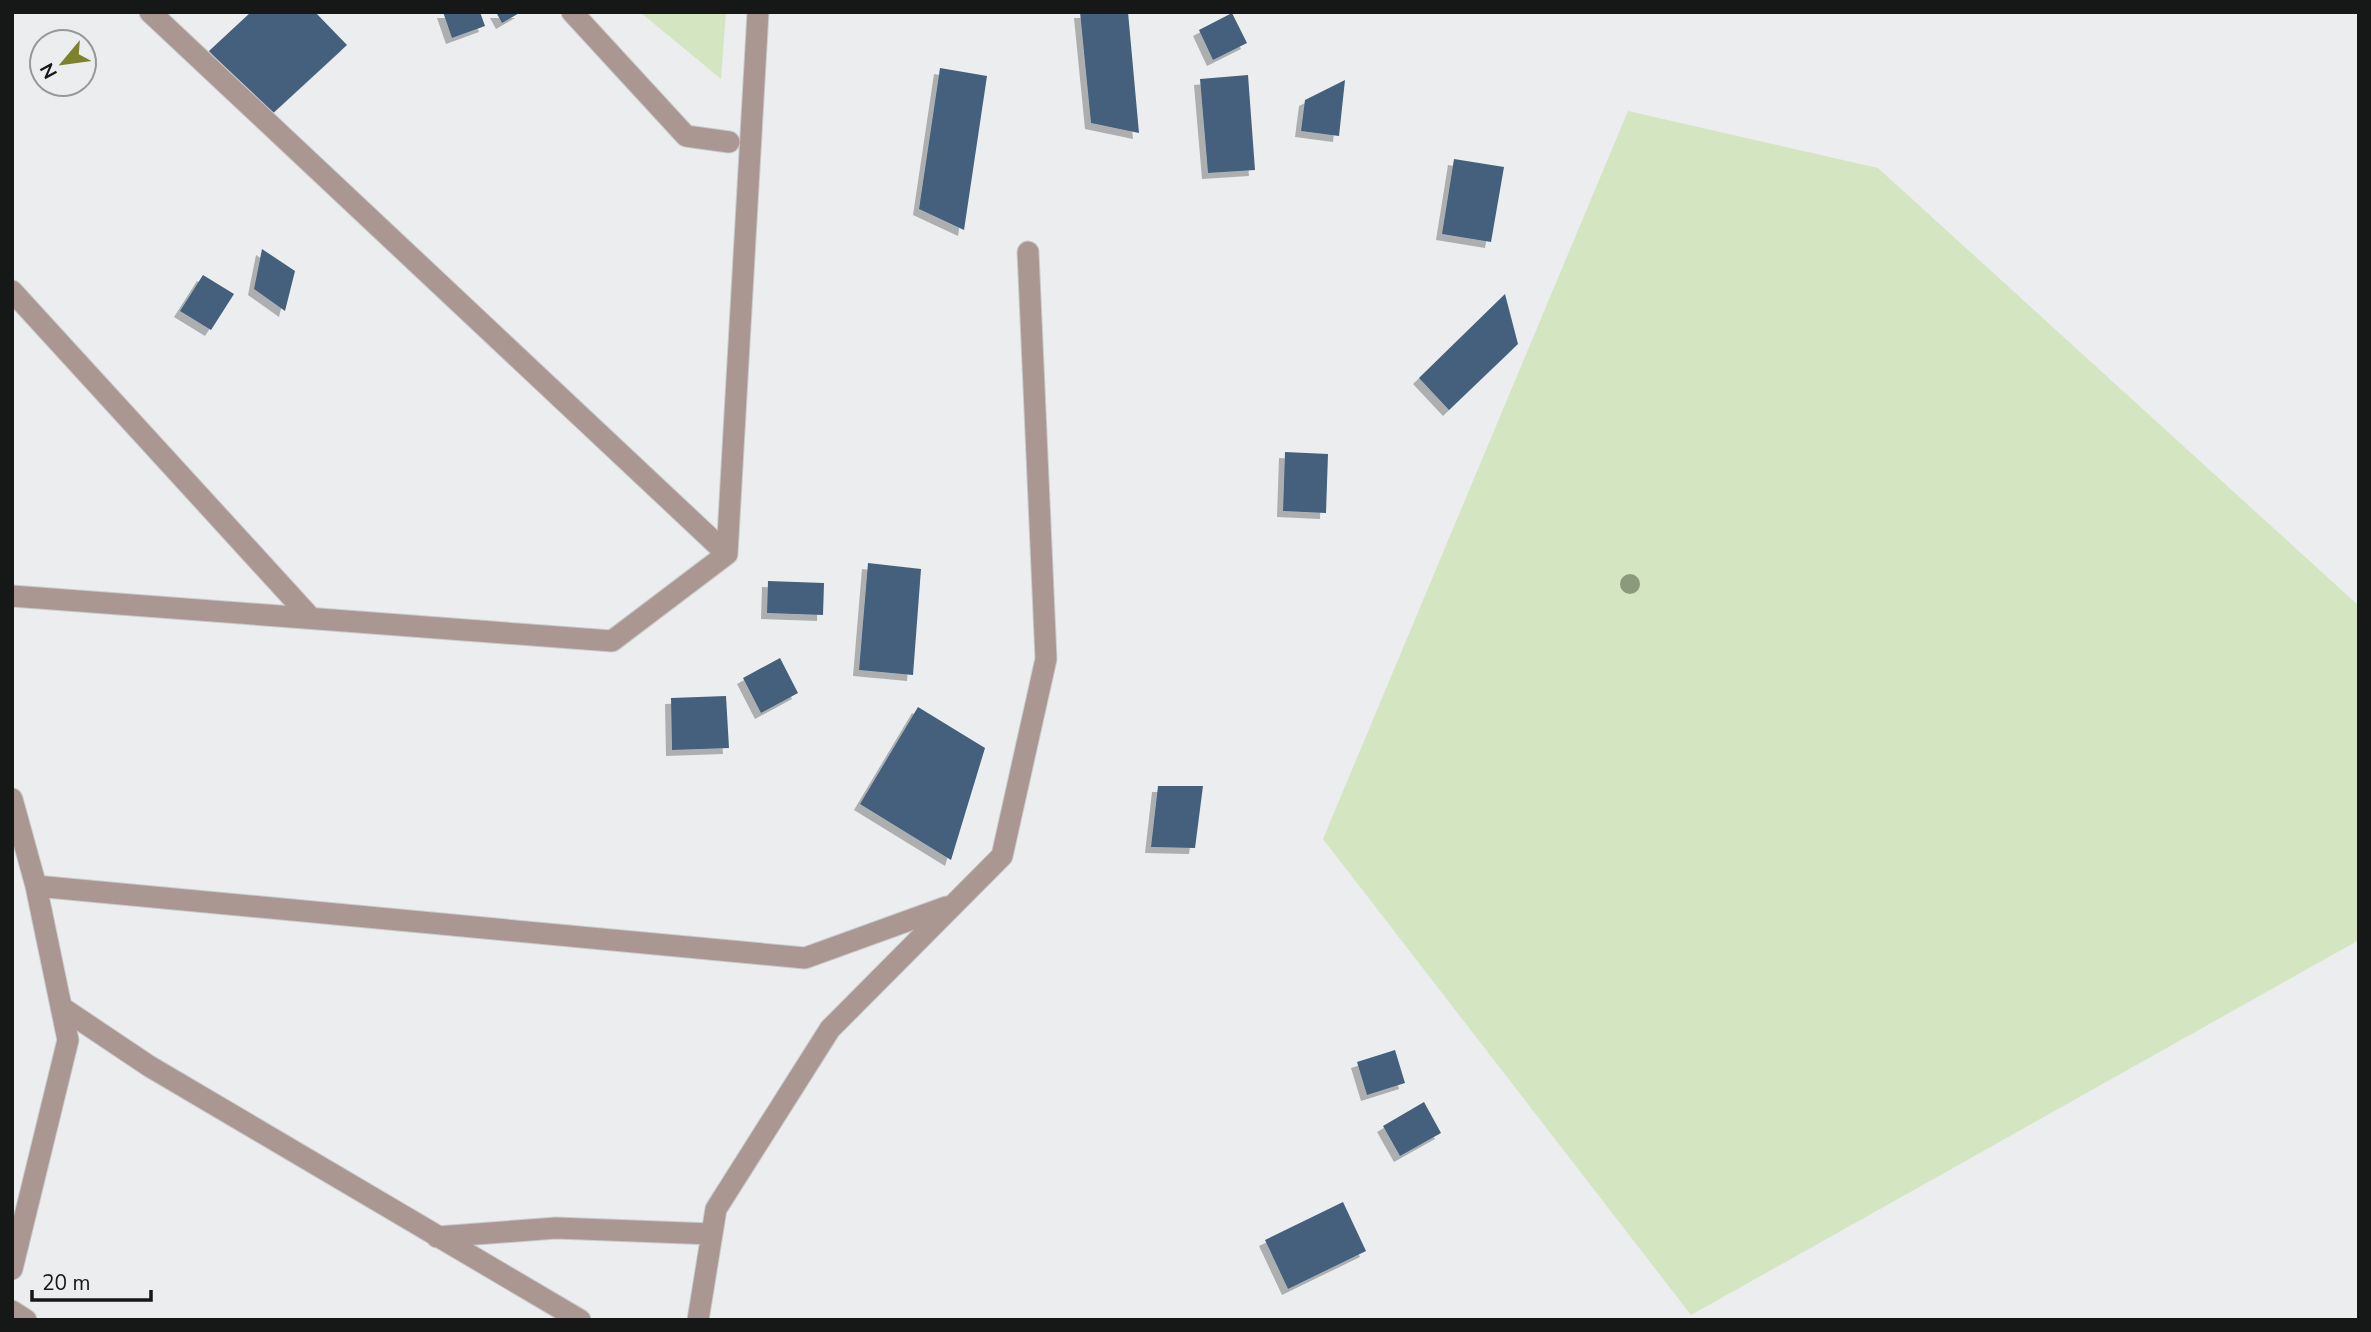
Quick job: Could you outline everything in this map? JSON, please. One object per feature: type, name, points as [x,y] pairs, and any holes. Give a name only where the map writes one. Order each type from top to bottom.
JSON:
[{"type":"street","points":[[150,12],[727,554]]},
{"type":"street","points":[[572,12],[686,136],[729,142]]},
{"type":"street","points":[[12,596],[612,641],[727,554],[758,12]]},
{"type":"street","points":[[698,1320],[716,1209],[830,1029],[1002,856],[1046,659],[1028,252]]},
{"type":"street","points":[[12,291],[311,618]]},
{"type":"street","points":[[12,799],[36,886],[68,1040],[12,1269]]},
{"type":"street","points":[[36,886],[804,958],[954,904]]},
{"type":"street","points":[[61,1007],[149,1066],[580,1320]]},
{"type":"street","points":[[437,1237],[556,1228],[712,1234]]},
{"type":"street","points":[[12,1311],[26,1320]]},
{"type":"green space","points":[[640,12],[726,12],[721,79]]},
{"type":"green space","points":[[1628,111],[1878,168],[2359,606],[2359,940],[1691,1315],[1323,839]]},
{"type":"building","points":[[251,12],[315,12],[347,45],[271,115],[209,51]]},
{"type":"building","points":[[443,12],[480,12],[485,26],[452,38]]},
{"type":"building","points":[[496,12],[521,12],[502,23]]},
{"type":"building","points":[[1080,12],[1128,12],[1139,133],[1091,123]]},
{"type":"building","points":[[1232,13],[1247,43],[1213,60],[1199,30]]},
{"type":"building","points":[[940,68],[987,76],[964,230],[919,209]]},
{"type":"building","points":[[1248,75],[1255,170],[1208,173],[1200,79]]},
{"type":"building","points":[[1345,80],[1339,136],[1301,131],[1305,100]]},
{"type":"building","points":[[1454,159],[1504,167],[1491,242],[1442,234]]},
{"type":"building","points":[[262,249],[295,271],[285,311],[254,289]]},
{"type":"building","points":[[203,275],[234,294],[211,330],[180,311]]},
{"type":"building","points":[[1505,294],[1518,344],[1449,410],[1419,378]]},
{"type":"building","points":[[1285,452],[1328,454],[1326,513],[1283,511]]},
{"type":"building","points":[[868,563],[921,569],[913,675],[859,670]]},
{"type":"building","points":[[768,581],[824,583],[823,615],[767,613]]},
{"type":"building","points":[[780,658],[798,693],[761,713],[743,678]]},
{"type":"building","points":[[726,696],[729,748],[672,750],[671,698]]},
{"type":"building","points":[[918,707],[985,748],[951,860],[860,804]]},
{"type":"building","points":[[1158,786],[1203,786],[1195,848],[1151,847]]},
{"type":"building","points":[[1395,1050],[1405,1083],[1367,1095],[1357,1062]]},
{"type":"building","points":[[1424,1102],[1441,1133],[1400,1156],[1383,1126]]},
{"type":"building","points":[[1343,1202],[1366,1251],[1288,1289],[1265,1240]]}]
